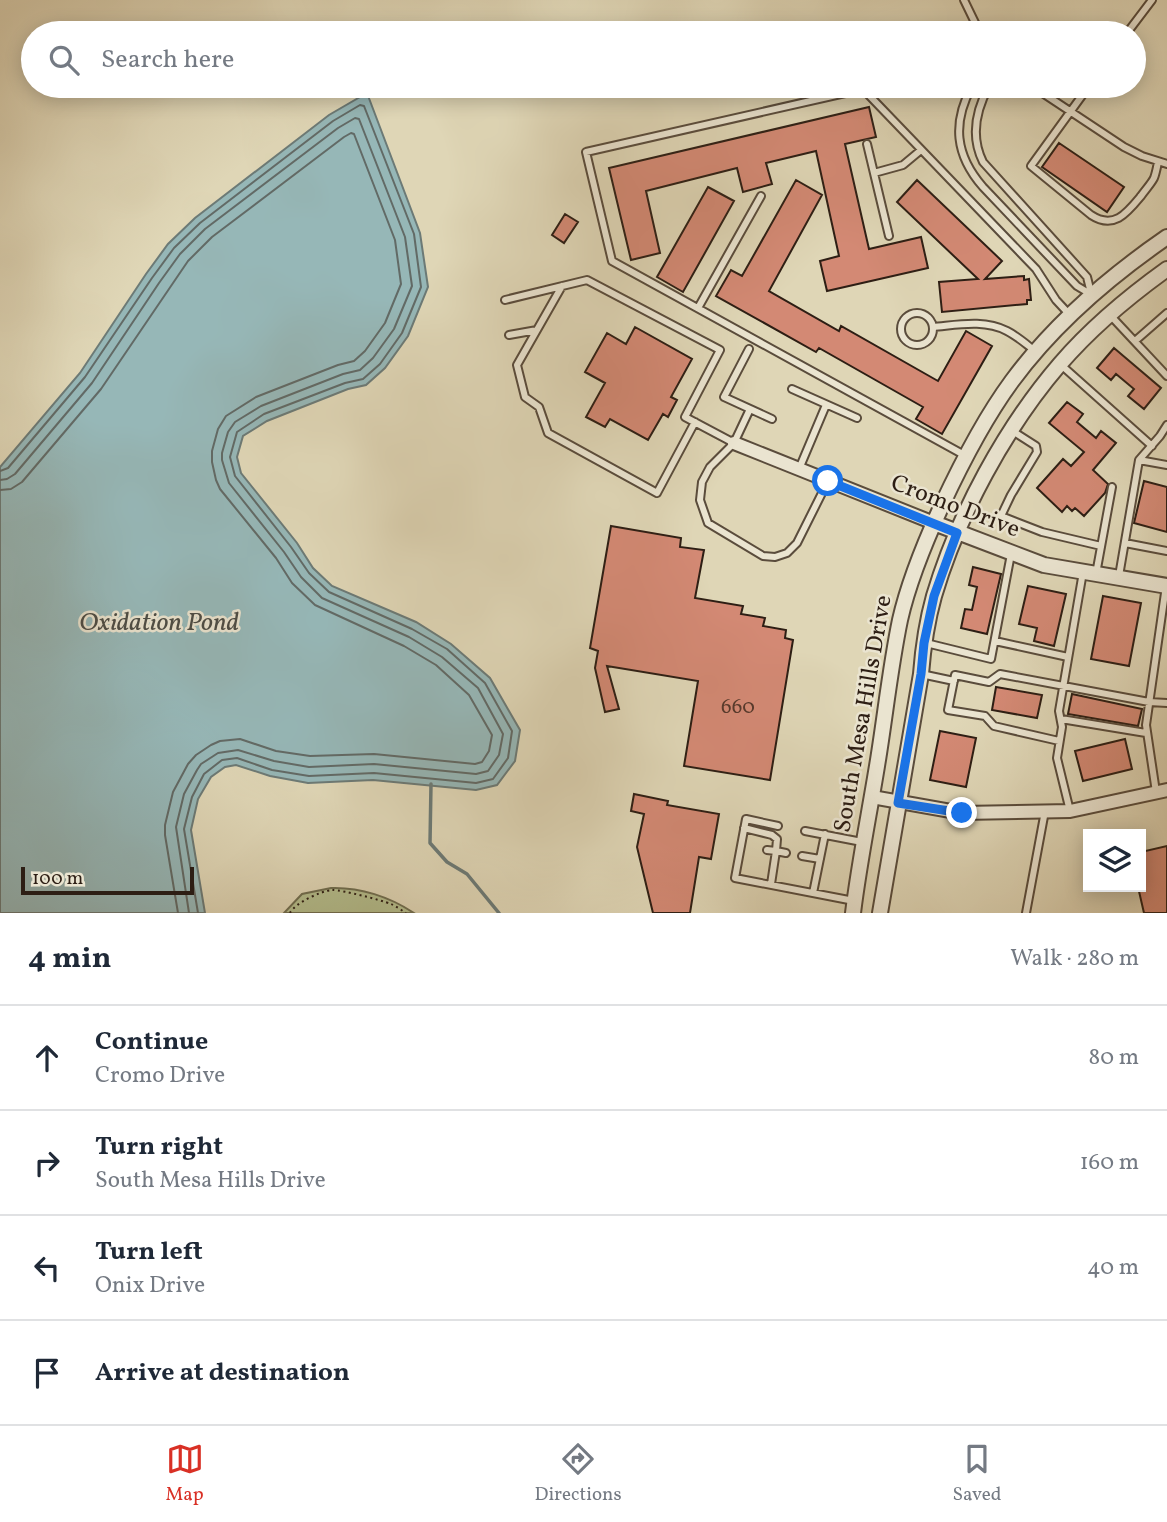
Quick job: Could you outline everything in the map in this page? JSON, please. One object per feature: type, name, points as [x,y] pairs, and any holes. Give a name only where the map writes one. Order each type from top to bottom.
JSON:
[{"type":"street","name":"South Mesa Hills Drive","points":[[853,907],[901,619],[915,569],[954,480],[987,419],[1035,352],[1092,295],[1167,237]]},
{"type":"street","name":"South Mesa Hills Drive","points":[[880,913],[924,643],[934,596],[957,533],[984,476],[1011,430],[1060,364],[1110,314],[1167,269]]},
{"type":"street","points":[[1092,295],[1110,314]]},
{"type":"street","name":"Cromo Drive","points":[[734,443],[1044,565],[1167,586]]},
{"type":"street","points":[[872,797],[962,813],[1070,811],[1162,791]]},
{"type":"lane","points":[[964,0],[974,21]]},
{"type":"lane","points":[[1136,21],[1152,0]]},
{"type":"lane","points":[[823,98],[586,152],[612,261],[967,456]]},
{"type":"lane","points":[[872,98],[1036,269],[1056,300],[1070,315]]},
{"type":"lane","points":[[967,98],[962,109],[959,136],[961,152],[971,172],[1077,286],[1092,295]]},
{"type":"lane","points":[[984,98],[975,128],[976,146],[983,162],[1087,277],[1092,295]]},
{"type":"lane","points":[[1050,98],[1124,147],[1167,164]]},
{"type":"lane","points":[[1079,98],[1031,166],[1095,218],[1112,221],[1126,212],[1153,181],[1157,162]]},
{"type":"lane","points":[[867,144],[889,236]]},
{"type":"lane","points":[[874,173],[903,165],[921,150]]},
{"type":"lane","points":[[698,308],[761,196]]},
{"type":"lane","points":[[505,300],[587,280],[720,350],[685,417],[734,443]]},
{"type":"lane","points":[[562,286],[517,365],[525,397],[539,407],[548,433],[657,493],[695,422]]},
{"type":"lane","points":[[914,313],[924,315],[933,327],[931,338],[922,345],[906,342],[901,332],[905,318],[914,313]]},
{"type":"lane","points":[[1135,341],[1167,313]]},
{"type":"lane","points":[[1110,314],[1167,376]]},
{"type":"lane","points":[[933,327],[994,325],[1014,335],[1035,352]]},
{"type":"lane","points":[[509,335],[537,330]]},
{"type":"lane","points":[[748,349],[724,397],[772,419]]},
{"type":"lane","points":[[1060,364],[1152,446]]},
{"type":"lane","points":[[792,389],[857,418]]},
{"type":"lane","points":[[799,469],[827,405]]},
{"type":"lane","points":[[750,409],[734,443],[710,467],[702,482],[700,500],[708,523],[763,555],[775,557],[787,553],[797,543],[828,481]]},
{"type":"lane","points":[[1119,578],[1139,460],[1167,425]]},
{"type":"lane","points":[[1011,430],[1036,446],[1037,452],[1001,516],[1042,532],[1101,545]]},
{"type":"lane","points":[[1139,460],[1167,465]]},
{"type":"lane","points":[[1070,811],[1057,758],[1062,727],[1059,711],[1068,657],[1089,573],[1101,545],[1112,487]]},
{"type":"lane","points":[[1125,543],[1167,551]]},
{"type":"lane","points":[[924,643],[991,659],[1012,553]]},
{"type":"lane","points":[[1162,791],[1146,733],[1167,586]]},
{"type":"lane","points":[[995,641],[1068,657]]},
{"type":"lane","points":[[921,674],[954,681]]},
{"type":"lane","points":[[1059,741],[994,726],[985,716],[948,710],[955,675],[989,682],[1000,674],[1167,703]]},
{"type":"lane","points":[[1061,719],[1146,733]]},
{"type":"lane","points":[[1026,913],[1045,811]]},
{"type":"lane","points":[[778,826],[746,819],[744,846],[735,877],[813,893],[853,907]]},
{"type":"lane","points":[[744,828],[772,835],[777,839],[771,884]]},
{"type":"lane","points":[[805,831],[864,842]]},
{"type":"lane","points":[[813,893],[825,834]]},
{"type":"lane","points":[[767,850],[786,853]]},
{"type":"lane","points":[[802,856],[820,859]]},
{"type":"lane","points":[[766,865],[774,866]]},
{"type":"path","points":[[290,913],[300,902],[331,890],[361,895],[393,905],[405,913]]},
{"type":"green space","points":[[331,888],[374,894],[414,913],[284,913],[302,894]]},
{"type":"water","name":"Oxidation Pond","points":[[358,98],[369,98],[420,233],[428,287],[408,336],[385,368],[366,385],[348,389],[267,421],[243,436],[237,457],[241,473],[297,543],[313,568],[332,586],[416,622],[451,644],[490,678],[520,730],[515,761],[497,785],[476,790],[373,780],[308,783],[270,776],[236,765],[225,767],[211,777],[198,799],[191,830],[205,913],[0,913],[0,467],[80,373],[168,244],[195,218],[329,115]]},
{"type":"building","points":[[869,107],[876,137],[845,144],[869,249],[921,237],[928,268],[827,291],[820,261],[839,256],[816,151],[766,163],[772,184],[743,192],[737,168],[646,191],[660,253],[631,260],[609,168]]},
{"type":"building","points":[[1059,143],[1124,187],[1107,212],[1042,167]]},
{"type":"building","points":[[796,180],[822,195],[769,291],[839,331],[841,326],[938,381],[966,331],[992,346],[942,434],[916,419],[923,407],[819,348],[816,352],[716,296],[731,270],[742,276]]},
{"type":"building","points":[[917,180],[1002,261],[985,279],[1024,276],[1024,280],[1029,279],[1031,300],[1027,300],[1027,304],[942,312],[939,282],[978,279],[897,202]]},
{"type":"building","points":[[708,187],[734,201],[683,292],[657,277]]},
{"type":"building","points":[[565,214],[578,222],[564,243],[552,235]]},
{"type":"building","points":[[635,327],[692,359],[671,397],[677,400],[668,417],[663,414],[648,440],[610,419],[605,427],[586,417],[605,383],[585,372],[607,333],[626,344]]},
{"type":"building","points":[[1114,348],[1161,388],[1144,409],[1128,396],[1134,389],[1116,374],[1111,380],[1097,368]]},
{"type":"building","points":[[1067,402],[1083,414],[1077,422],[1096,438],[1101,431],[1116,443],[1093,470],[1108,484],[1105,493],[1084,516],[1075,508],[1072,511],[1067,506],[1062,512],[1037,488],[1063,459],[1071,466],[1084,452],[1049,423]]},
{"type":"building","points":[[1144,481],[1167,487],[1167,532],[1134,523]]},
{"type":"building","points":[[611,526],[681,538],[680,547],[704,550],[695,598],[743,606],[741,614],[765,618],[763,626],[786,630],[785,638],[793,640],[770,780],[684,766],[698,681],[607,666],[619,709],[605,712],[595,668],[598,651],[590,648]]},
{"type":"building","points":[[973,567],[1001,574],[987,634],[961,628],[965,609],[972,610],[977,587],[969,585]]},
{"type":"building","points":[[1028,586],[1066,594],[1054,646],[1034,641],[1037,628],[1019,624]]},
{"type":"building","points":[[1103,596],[1141,603],[1129,666],[1091,659]]},
{"type":"building","points":[[996,687],[1042,695],[1037,718],[992,710]]},
{"type":"building","points":[[1072,694],[1142,709],[1138,726],[1068,714]]},
{"type":"building","points":[[940,731],[976,738],[966,787],[930,780]]},
{"type":"building","points":[[1125,739],[1132,769],[1083,781],[1075,751]]},
{"type":"building","points":[[634,794],[668,801],[667,805],[719,814],[711,859],[699,857],[690,913],[653,913],[637,847],[644,814],[631,811]]},
{"type":"building","points":[[1167,846],[1167,913],[1144,913],[1139,892],[1146,892],[1146,851]]},
{"type":"waterway","points":[[431,784],[430,843],[447,862],[467,874],[499,913]]},
{"type":"route","points":[[828,481],[957,533],[934,596],[898,803],[962,813]]}]
